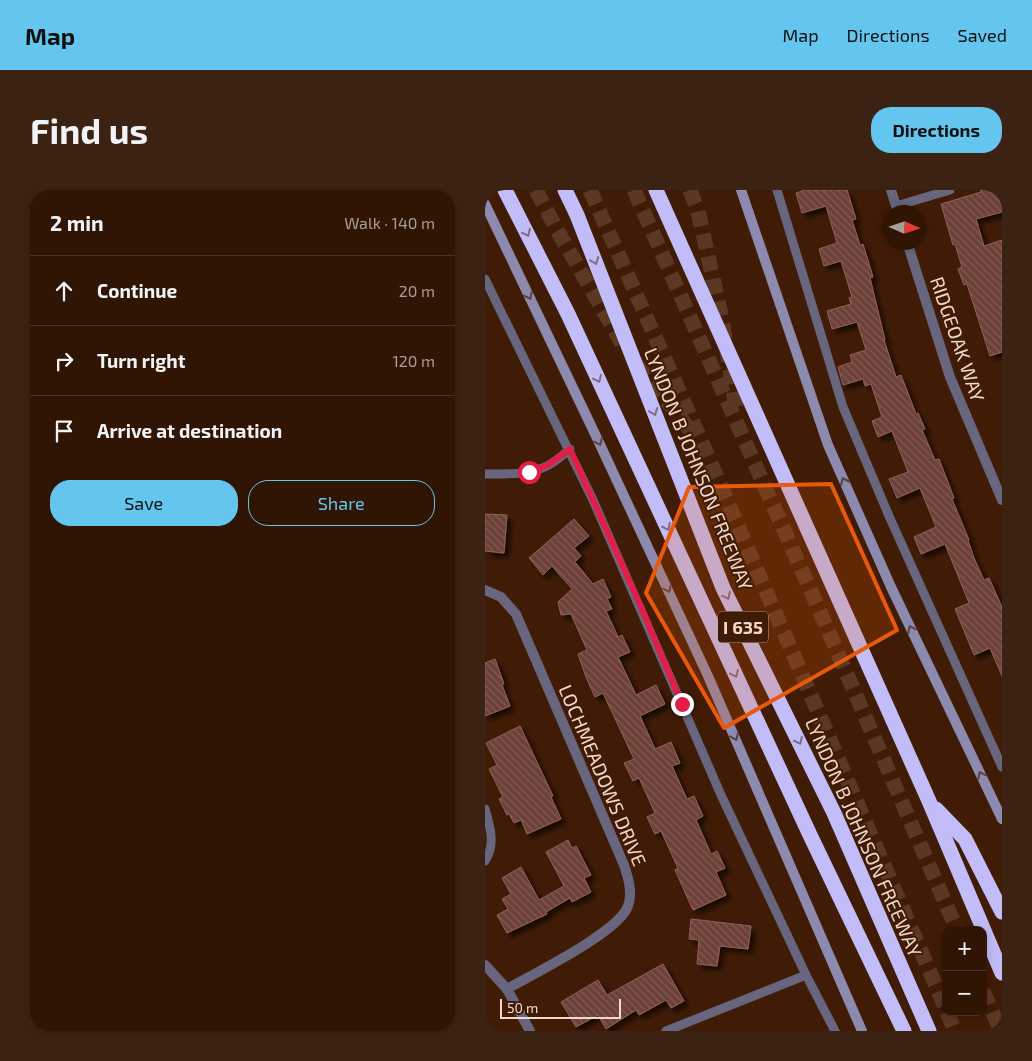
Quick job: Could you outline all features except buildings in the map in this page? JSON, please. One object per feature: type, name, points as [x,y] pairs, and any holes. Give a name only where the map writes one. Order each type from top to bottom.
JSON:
[{"type":"highway","points":[[505,190],[568,314],[810,835],[904,1031]]},
{"type":"highway","name":"LYNDON B JOHNSON FREEWAY","points":[[565,190],[581,225],[723,588],[834,813],[929,1031]]},
{"type":"highway","points":[[656,190],[929,801],[1002,973]]},
{"type":"highway","points":[[929,801],[965,839],[1002,912]]},
{"type":"main road","points":[[741,190],[828,445],[891,587],[1002,819]]},
{"type":"main road","points":[[485,204],[597,436],[709,676],[862,1031]]},
{"type":"street","points":[[891,190],[896,205]]},
{"type":"street","name":"RIDGEOAK WAY","points":[[909,250],[950,377],[1002,500]]},
{"type":"street","name":"LOCHMEADOWS DRIVE","points":[[485,590],[501,597],[516,614],[620,856],[630,884],[629,906],[619,920],[604,933],[507,989]]},
{"type":"street","points":[[485,965],[507,989],[530,1031]]},
{"type":"lane","points":[[777,190],[843,407],[889,516],[1002,767]]},
{"type":"lane","points":[[908,205],[950,190]]},
{"type":"lane","points":[[485,279],[570,449],[639,602],[721,795],[806,975],[835,1031]]},
{"type":"lane","points":[[485,474],[529,472],[548,465],[570,449]]},
{"type":"lane","points":[[485,809],[492,844],[485,861]]},
{"type":"lane","points":[[665,1031],[806,975]]},
{"type":"highlighted area","points":[[831,484],[897,630],[724,728],[646,593],[689,487]]},
{"type":"tunnel","points":[[536,190],[623,345]]},
{"type":"tunnel","points":[[590,190],[703,445],[942,1000]]},
{"type":"tunnel","points":[[634,190],[818,607],[955,926]]},
{"type":"tunnel","points":[[690,190],[698,211],[722,319],[736,408]]},
{"type":"tunnel","points":[[637,365],[691,431]]},
{"type":"tunnel","points":[[987,1000],[1001,1031]]},
{"type":"tunnel","points":[[949,1016],[955,1031]]},
{"type":"route","points":[[529,472],[548,465],[570,449],[639,602],[682,704]]}]
